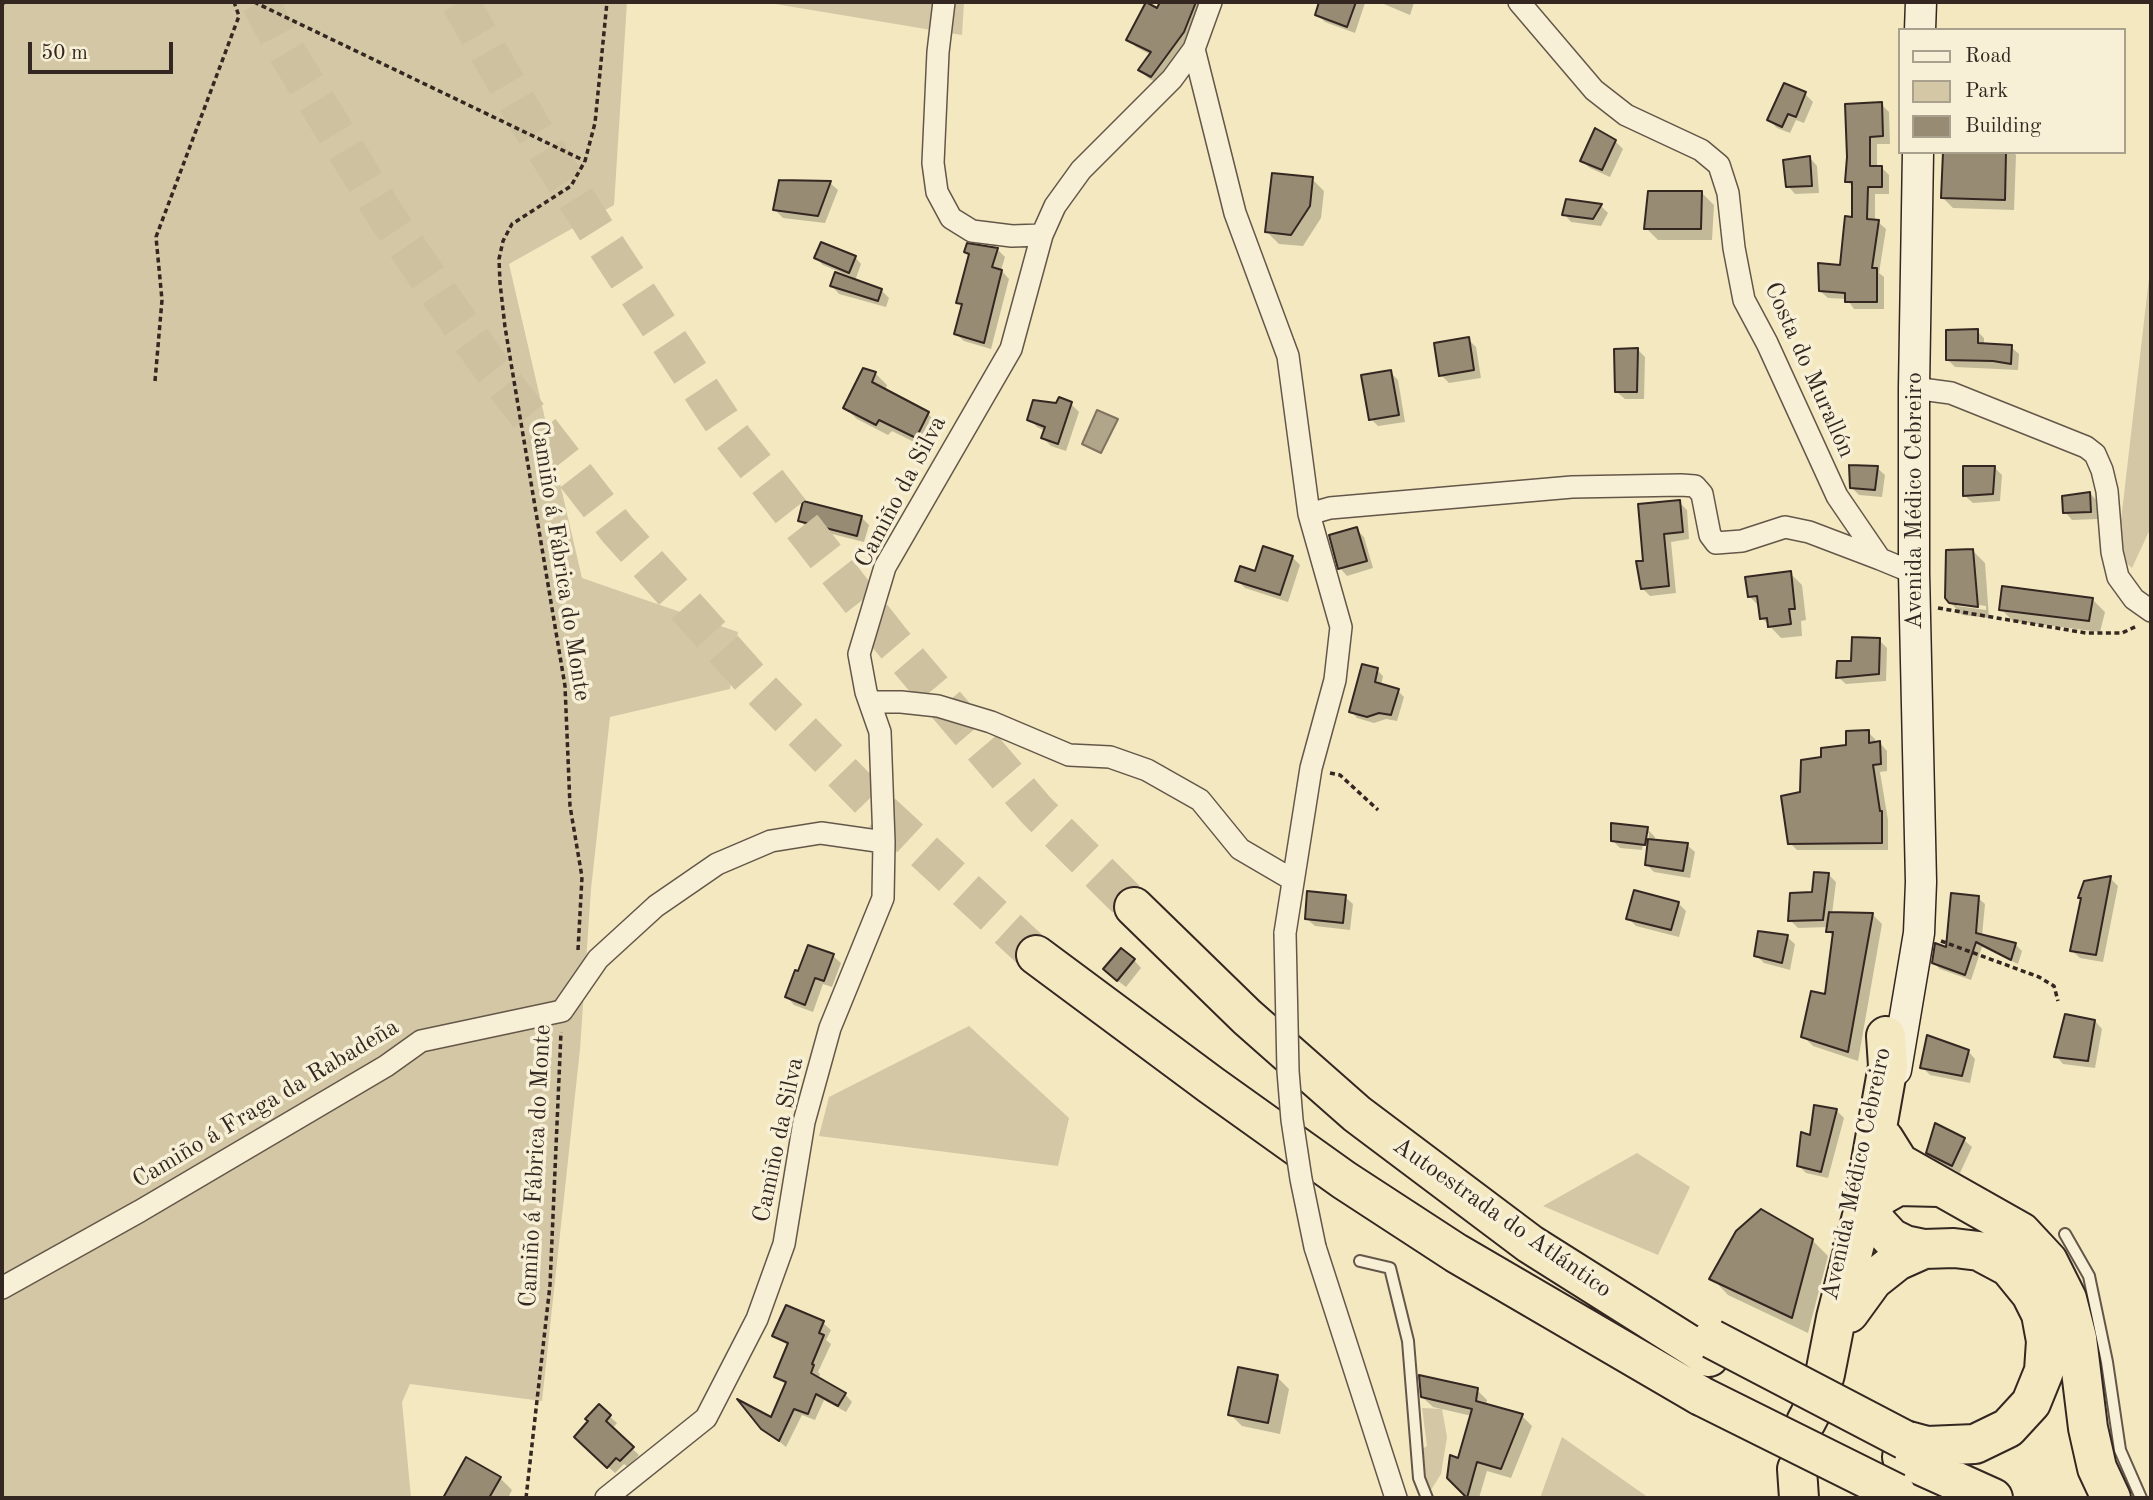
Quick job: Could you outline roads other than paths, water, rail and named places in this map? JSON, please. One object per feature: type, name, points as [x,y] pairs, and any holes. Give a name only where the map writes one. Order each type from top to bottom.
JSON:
[{"type":"highway","points":[[1134,907],[1247,1017],[1357,1114],[1541,1233],[1896,1477],[1927,1446],[1975,1444],[2008,1428],[2031,1404],[2044,1371],[2046,1341],[2041,1314],[2031,1294],[2009,1266],[1979,1251],[1924,1249],[1905,1245],[1891,1238],[1877,1223],[1868,1206],[1865,1186],[1888,1066],[1886,1036]]},
{"type":"highway","name":"Autoestrada do Atlántico","points":[[1036,955],[1210,1085],[1344,1180],[1456,1253],[1702,1405],[1896,1477],[1993,1498]]},
{"type":"highway","points":[[1884,1139],[1899,1163],[2021,1232],[2048,1261],[2067,1299],[2077,1338],[2088,1428],[2097,1468],[2111,1498]]},
{"type":"highway","points":[[1806,1422],[1817,1401],[1822,1383],[1858,1222],[1863,1212],[1877,1198],[1898,1186],[1938,1187]]},
{"type":"highway","points":[[1849,1313],[1873,1279],[1897,1261],[1924,1249]]},
{"type":"main road","points":[[1920,28],[1921,2]]},
{"type":"main road","name":"Avenida Médico Cebreiro","points":[[1799,1491],[1849,1313],[1868,1206],[1884,1139],[1919,933],[1914,573],[1918,154]]},
{"type":"main road","name":"Avenida Médico Cebreiro","points":[[1799,1491],[1806,1422],[1886,1036],[1911,908],[1919,849]]},
{"type":"street","points":[[944,2],[938,52],[933,163],[937,192],[951,218],[972,230],[1012,236],[1042,235]]},
{"type":"street","name":"Camiño da Silva","points":[[606,1498],[706,1418],[757,1318],[785,1244],[804,1122],[830,1028],[883,898],[880,732],[859,654],[885,567],[1011,349],[1042,235],[1055,206],[1082,170],[1172,79],[1194,49],[1211,2]]},
{"type":"street","name":"Costa do Murallón","points":[[1519,2],[1594,90],[1626,115],[1701,149],[1719,165],[1728,193],[1734,247],[1745,300],[1837,496],[1880,559]]},
{"type":"street","points":[[1194,49],[1235,213],[1288,356],[1309,514],[1341,627],[1335,680],[1311,768],[1285,933],[1288,1072],[1301,1179],[1315,1247],[1396,1498]]},
{"type":"street","points":[[1914,388],[1951,393],[2086,447],[2095,454],[2107,491],[2112,552],[2118,577],[2145,618]]},
{"type":"street","points":[[1309,514],[1329,508],[1572,487],[1695,486],[1702,494],[1710,535],[1716,543],[1742,541],[1785,527],[1809,532],[1914,573]]},
{"type":"street","points":[[870,702],[939,706],[991,723],[1069,755],[1110,757],[1147,770],[1200,800],[1240,849],[1293,880]]},
{"type":"street","name":"Camiño á Fraga da Rabadeña","points":[[2,1288],[152,1204],[386,1066],[421,1041],[562,1011],[598,959],[656,906],[717,864],[771,841],[821,833],[884,842]]},
{"type":"lane","points":[[2065,1234],[2089,1276],[2107,1362],[2120,1450],[2141,1498]]},
{"type":"lane","points":[[1360,1261],[1390,1268],[1408,1341],[1419,1478],[1427,1498]]},
{"type":"tunnel","points":[[260,2],[285,49],[386,216],[490,366],[617,529],[750,678],[874,805],[1036,955]]},
{"type":"tunnel","points":[[460,2],[532,128],[731,435],[890,639],[1036,810],[1134,907]]}]
